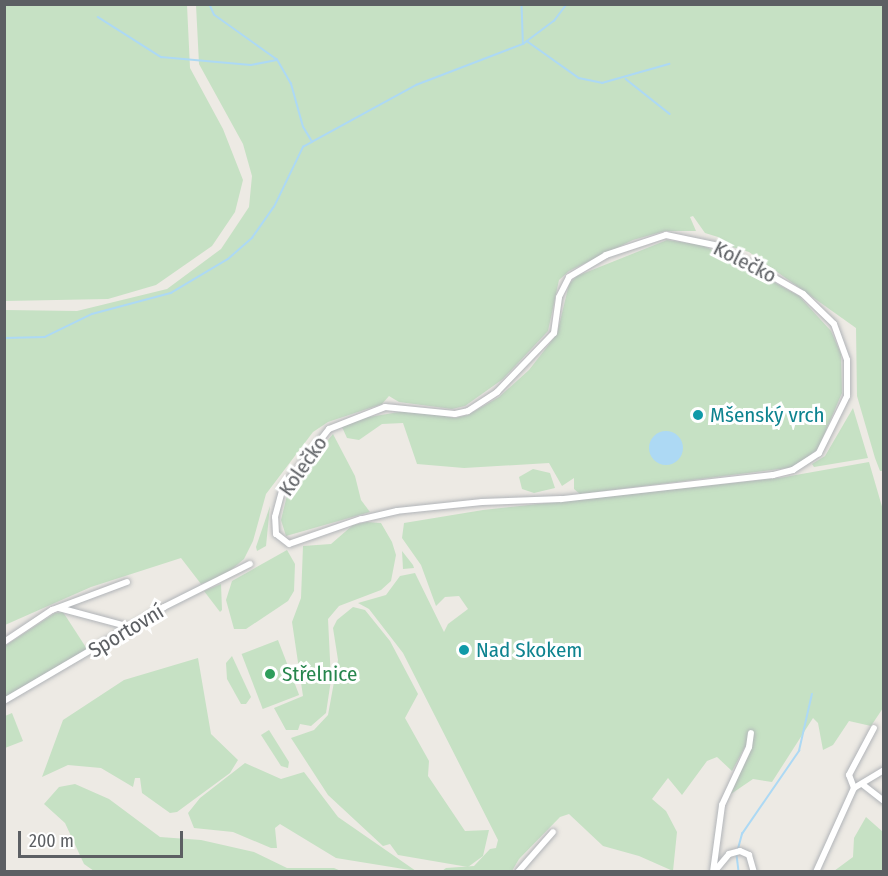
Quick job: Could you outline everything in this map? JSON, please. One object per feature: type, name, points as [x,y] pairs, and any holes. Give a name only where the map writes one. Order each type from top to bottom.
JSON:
[{"type":"street","name":"Kolečko","points":[[666,235],[719,246],[803,294],[834,324],[844,345],[847,396],[819,453],[792,470],[561,500],[474,502],[392,512],[290,544],[276,534],[275,517],[283,487],[329,429],[385,407],[455,414],[468,411],[497,392],[554,333],[558,297],[569,277],[635,243],[666,235]]},
{"type":"street","name":"Sportovní","points":[[4,701],[131,628],[250,564]]},
{"type":"street","points":[[4,642],[59,608],[127,582]]},
{"type":"street","points":[[59,608],[131,628]]},
{"type":"street","points":[[854,788],[849,775],[874,728]]},
{"type":"street","points":[[714,872],[722,805],[749,747],[751,733]]},
{"type":"street","points":[[816,872],[854,788],[884,770]]},
{"type":"street","points":[[862,784],[884,801]]},
{"type":"street","points":[[518,872],[553,832]]},
{"type":"street","points":[[714,872],[729,854],[740,851],[749,855],[754,872]]},
{"type":"green space","points":[[5,4],[187,5],[190,68],[223,129],[243,180],[235,212],[212,246],[156,285],[108,299],[5,301]]},
{"type":"green space","points":[[196,5],[883,5],[883,471],[880,471],[875,458],[857,396],[856,328],[749,252],[722,244],[718,237],[705,233],[693,216],[690,217],[696,231],[665,231],[633,240],[569,271],[559,280],[548,331],[503,379],[465,406],[452,409],[399,402],[389,396],[382,404],[328,422],[313,432],[266,494],[253,541],[244,559],[225,575],[201,584],[181,558],[91,587],[5,625],[5,310],[77,311],[167,289],[221,249],[249,207],[252,176],[243,144],[199,64]]},
{"type":"green space","points":[[667,240],[702,245],[799,296],[831,331],[841,354],[842,393],[818,449],[795,467],[580,494],[574,489],[574,478],[562,486],[549,463],[464,468],[417,464],[403,423],[382,424],[359,440],[347,438],[342,427],[357,419],[411,410],[455,418],[468,415],[499,397],[529,370],[557,334],[569,284],[577,276]]},
{"type":"green space","points":[[853,408],[868,458],[814,467],[812,464],[825,456]]},
{"type":"green space","points":[[333,434],[355,476],[361,500],[370,512],[286,536],[281,520],[289,487]]},
{"type":"green space","points":[[869,462],[883,510],[883,708],[871,726],[849,721],[833,745],[823,750],[818,723],[813,718],[772,782],[753,779],[731,794],[752,744],[746,745],[732,771],[717,757],[707,761],[682,795],[668,778],[652,799],[666,811],[677,832],[673,871],[639,856],[603,846],[569,814],[560,817],[519,859],[512,871],[442,871],[446,868],[474,866],[490,849],[496,848],[498,840],[403,653],[369,609],[358,603],[386,595],[400,576],[415,573],[444,632],[448,624],[468,609],[459,596],[445,597],[436,606],[421,565],[402,538],[404,523],[483,510],[779,478]]},
{"type":"green space","points":[[533,469],[550,473],[555,488],[534,493],[522,489],[519,477]]},
{"type":"green space","points":[[270,506],[266,546],[257,551],[256,547]]},
{"type":"green space","points":[[367,522],[381,523],[392,542],[396,555],[391,581],[381,590],[339,606],[328,619],[331,680],[326,713],[311,726],[300,724],[298,730],[286,730],[274,708],[303,696],[292,622],[301,598],[303,546],[331,544],[353,525]]},
{"type":"green space","points":[[287,550],[295,564],[294,591],[288,601],[246,629],[234,629],[226,600],[232,581]]},
{"type":"green space","points":[[402,551],[413,565],[414,568],[403,569]]},
{"type":"green space","points":[[221,584],[222,610],[220,612],[204,591]]},
{"type":"green space","points":[[353,607],[365,610],[390,641],[418,694],[405,718],[429,761],[428,776],[465,831],[489,830],[483,856],[468,867],[398,855],[390,844],[383,846],[328,795],[291,738],[314,730],[328,715],[338,660],[333,628],[337,620]]},
{"type":"green space","points":[[63,612],[87,649],[5,697],[5,646],[55,613]]},
{"type":"green space","name":"Střelnice","points":[[278,640],[299,695],[263,709],[242,654]]},
{"type":"green space","points":[[232,656],[251,697],[246,704],[241,704],[227,679],[226,663]]},
{"type":"green space","points":[[198,658],[211,734],[238,760],[230,773],[177,812],[170,813],[142,793],[140,778],[135,778],[133,787],[101,768],[68,765],[42,777],[63,720],[124,680]]},
{"type":"green space","points":[[12,713],[23,741],[5,748],[5,716]]},
{"type":"green space","points":[[269,730],[289,762],[288,768],[281,766],[261,735]]},
{"type":"green space","points":[[245,763],[281,779],[304,772],[338,817],[416,871],[336,858],[280,824],[275,828],[277,848],[271,848],[233,832],[194,828],[188,813],[200,798]]},
{"type":"green space","points":[[75,784],[109,799],[160,837],[201,840],[254,852],[287,868],[334,868],[341,871],[94,871],[84,864],[65,823],[44,804],[59,787]]},
{"type":"green space","points":[[866,817],[883,832],[883,871],[834,871],[853,857],[854,838]]},
{"type":"water","points":[[666,431],[678,436],[683,448],[678,460],[666,465],[654,460],[649,448],[654,436]]},
{"type":"waterway","points":[[4,338],[45,337],[92,314],[171,293],[228,259],[252,238],[274,207],[303,147],[312,142],[303,127],[291,84],[277,60],[214,15],[209,4]]},
{"type":"waterway","points":[[522,4],[523,42]]},
{"type":"waterway","points":[[312,142],[416,85],[523,44],[554,21],[567,4]]},
{"type":"waterway","points":[[98,17],[161,57],[251,65],[277,60]]},
{"type":"waterway","points":[[527,41],[579,78],[602,83],[669,64]]},
{"type":"waterway","points":[[626,79],[670,114]]},
{"type":"waterway","points":[[738,849],[742,834],[799,751],[812,694]]},
{"type":"waterway","points":[[737,855],[739,872]]},
{"type":"place","name":"Mšenský vrch","points":[[698,415]]},
{"type":"place","name":"Nad Skokem","points":[[464,650]]},
{"type":"place","name":"Střelnice","points":[[270,674]]}]
